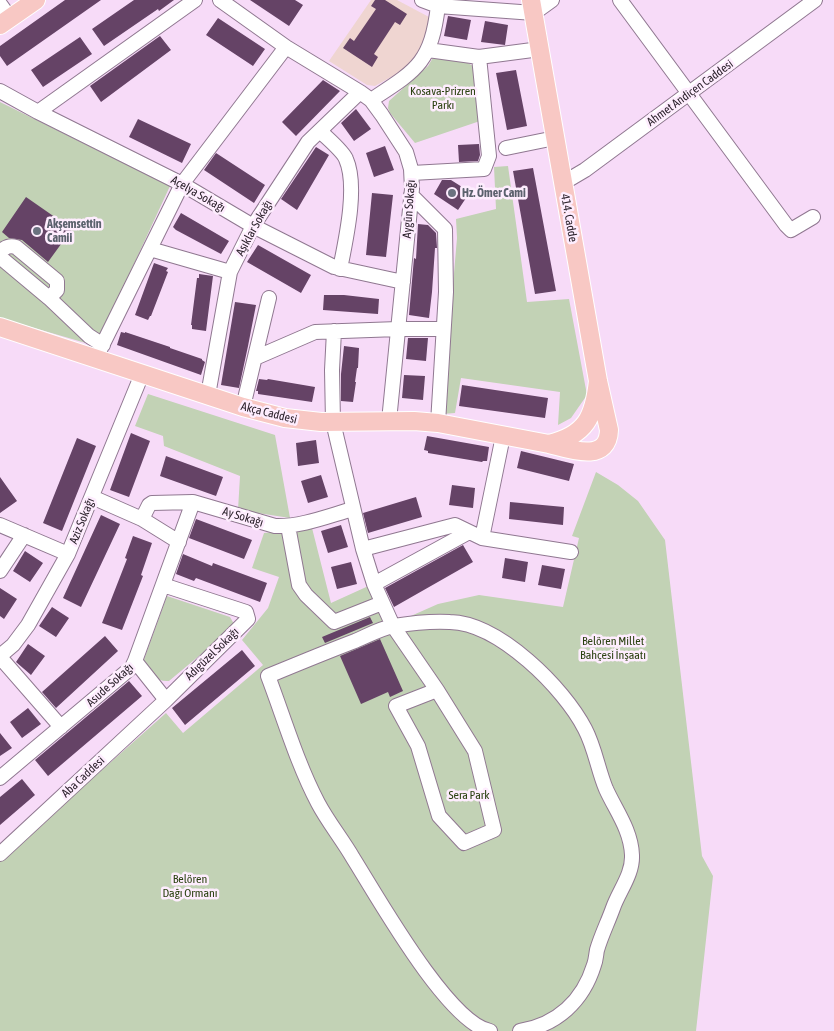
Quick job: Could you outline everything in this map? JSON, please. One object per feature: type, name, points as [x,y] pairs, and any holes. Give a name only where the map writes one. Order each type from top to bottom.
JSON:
[{"type":"main road","points":[[3,16],[36,0]]},
{"type":"main road","name":"414. Cadde","points":[[532,6],[609,435]]},
{"type":"main road","name":"Akça Caddesi","points":[[0,327],[99,352],[142,374],[243,407],[285,418],[333,422],[389,421],[438,423],[581,452],[590,452],[602,447],[609,435]]},
{"type":"main road","points":[[549,444],[568,438],[584,426],[593,410],[598,381]]},
{"type":"street","points":[[38,112],[195,0]]},
{"type":"street","name":"Aygün Sokağı","points":[[220,0],[286,47],[366,96],[382,114],[406,152],[412,174],[411,195],[389,421]]},
{"type":"street","points":[[422,0],[438,6],[532,6],[552,0]]},
{"type":"street","points":[[620,0],[786,226],[791,230],[813,218]]},
{"type":"street","name":"Ahmet Andiçen Caddesi","points":[[563,183],[585,170],[816,0]]},
{"type":"street","name":"Aşıklar Sokağı","points":[[208,395],[230,272],[253,226],[308,142],[366,96],[406,76],[419,64],[428,50],[435,28],[438,6]]},
{"type":"street","points":[[0,253],[1,258],[49,298],[88,336],[99,352],[182,184],[286,47]]},
{"type":"street","points":[[428,50],[479,57],[540,49]]},
{"type":"street","points":[[412,174],[484,169],[489,156],[479,57]]},
{"type":"street","name":"Açelya Sokağı","points":[[0,91],[182,184],[253,226],[340,269],[403,282]]},
{"type":"street","points":[[320,131],[346,157],[352,183],[346,238],[340,269]]},
{"type":"street","points":[[506,148],[555,138]]},
{"type":"street","points":[[411,195],[445,228],[446,292],[438,423]]},
{"type":"street","points":[[150,249],[230,272]]},
{"type":"street","points":[[243,407],[269,298]]},
{"type":"street","points":[[255,358],[315,332],[398,329],[443,330]]},
{"type":"street","points":[[334,331],[332,370],[333,422],[363,549],[374,584],[393,626],[437,690],[475,751],[480,768],[494,830],[464,843],[440,816],[418,746],[396,706],[437,690]]},
{"type":"street","name":"Aziz Sokağı","points":[[0,656],[13,645],[28,626],[68,554],[142,374]]},
{"type":"street","points":[[482,538],[503,436]]},
{"type":"street","points":[[92,496],[142,519],[179,542]]},
{"type":"street","name":"Ay Sokağı","points":[[142,519],[150,503],[193,502],[267,525],[288,526],[353,509]]},
{"type":"street","name":"Asude Sokağı","points":[[0,778],[127,672],[135,661],[193,502]]},
{"type":"street","points":[[0,525],[68,554]]},
{"type":"street","points":[[363,549],[455,525],[482,538],[571,552]]},
{"type":"street","points":[[288,526],[299,585],[306,595],[334,622],[382,603]]},
{"type":"street","points":[[374,584],[469,532]]},
{"type":"street","points":[[0,571],[24,536]]},
{"type":"street","name":"Adıgüzel Sokağı","points":[[163,585],[246,612],[248,617],[166,700]]},
{"type":"street","points":[[490,1031],[483,1030],[471,1022],[432,979],[364,879],[354,858],[319,804],[299,759],[268,676],[393,626],[452,622],[480,629],[522,655],[550,680],[572,707],[585,729],[603,782],[627,828],[632,856],[628,876],[617,898],[586,987],[574,1004],[558,1017],[542,1026],[520,1031]]},
{"type":"street","points":[[0,656],[61,727]]},
{"type":"street","points":[[135,661],[166,700]]},
{"type":"street","name":"Aba Caddesi","points":[[0,854],[166,700]]},
{"type":"shaded area","points":[[371,0],[397,0],[429,17],[424,45],[407,68],[375,86],[367,85],[329,61]]},
{"type":"green space","name":"Kosava-Prizren Parkı","points":[[434,56],[468,63],[473,66],[480,121],[415,143],[390,113],[388,108],[389,101],[428,66]]},
{"type":"green space","points":[[0,102],[170,186],[96,346],[0,318]]},
{"type":"green space","points":[[508,166],[527,302],[569,299],[587,395],[571,418],[558,425],[560,392],[461,378],[455,413],[442,414],[457,238],[456,219],[496,209],[494,167]]},
{"type":"green space","points":[[148,394],[275,435],[290,518],[238,510],[240,476],[164,446],[163,436],[135,426]]},
{"type":"green space","points":[[596,472],[618,485],[638,501],[665,540],[702,856],[713,876],[696,1031],[0,1031],[0,859],[166,713],[183,733],[263,665],[242,640],[268,608],[279,577],[252,568],[264,533],[312,528],[331,603],[375,583],[395,623],[438,604],[479,595],[563,607],[579,538],[572,536]]},
{"type":"green space","points":[[167,596],[230,617],[234,624],[230,630],[169,681],[164,681],[153,676],[143,662]]},
{"type":"building","points":[[65,0],[101,0],[7,66],[0,56],[0,46]]},
{"type":"building","points":[[134,0],[174,0],[104,46],[92,29]]},
{"type":"building","points":[[250,0],[295,0],[303,5],[289,26]]},
{"type":"building","points":[[375,0],[385,0],[407,14],[400,25],[395,22],[374,54],[378,57],[372,67],[343,48],[350,38],[354,41],[376,9],[371,6]]},
{"type":"building","points":[[448,16],[471,20],[467,40],[444,36]]},
{"type":"building","points":[[218,18],[265,49],[253,66],[206,35]]},
{"type":"building","points":[[485,21],[508,25],[505,45],[481,42]]},
{"type":"building","points":[[160,36],[171,50],[101,102],[90,86]]},
{"type":"building","points":[[80,37],[92,54],[43,87],[31,70]]},
{"type":"building","points":[[516,70],[527,126],[507,130],[496,73]]},
{"type":"building","points":[[323,80],[340,91],[296,136],[282,122]]},
{"type":"building","points":[[356,109],[371,129],[354,141],[341,123]]},
{"type":"building","points":[[138,119],[191,144],[182,163],[129,137]]},
{"type":"building","points":[[479,144],[480,155],[478,161],[459,162],[458,145]]},
{"type":"building","points":[[385,146],[394,170],[374,177],[366,153]]},
{"type":"building","points":[[316,147],[329,155],[297,210],[281,199]]},
{"type":"building","points":[[216,153],[265,185],[254,203],[204,170]]},
{"type":"building","points":[[533,168],[556,291],[535,294],[513,171]]},
{"type":"building","name":"Hz. Ömer Cami","points":[[442,180],[451,180],[470,192],[458,210],[434,194]]},
{"type":"building","points":[[372,193],[393,195],[386,257],[366,255]]},
{"type":"building","name":"Akşemsettin Camii","points":[[26,197],[72,229],[48,262],[22,240],[9,238],[2,232]]},
{"type":"building","points":[[181,213],[229,241],[221,254],[173,227]]},
{"type":"building","points":[[418,224],[428,225],[436,233],[437,248],[435,248],[429,318],[409,315]]},
{"type":"building","points":[[258,245],[311,275],[301,293],[247,262]]},
{"type":"building","points":[[154,263],[168,268],[166,271],[168,272],[148,320],[135,315]]},
{"type":"building","points":[[199,274],[213,276],[206,331],[192,329],[191,325]]},
{"type":"building","points":[[324,295],[379,299],[378,314],[323,310]]},
{"type":"building","points":[[235,302],[256,305],[239,388],[221,385]]},
{"type":"building","points":[[121,332],[202,359],[205,362],[201,375],[117,345]]},
{"type":"building","points":[[408,338],[428,338],[426,361],[406,359]]},
{"type":"building","points":[[344,346],[359,348],[353,402],[341,401]]},
{"type":"building","points":[[404,375],[425,376],[423,400],[402,398]]},
{"type":"building","points":[[259,379],[315,387],[312,402],[258,394],[258,391],[256,391]]},
{"type":"building","points":[[462,385],[548,398],[545,418],[459,406]]},
{"type":"building","points":[[131,433],[150,441],[129,497],[110,490]]},
{"type":"building","points":[[427,436],[489,447],[487,461],[482,462],[428,453],[428,451],[424,450]]},
{"type":"building","points":[[77,438],[96,446],[62,531],[43,523]]},
{"type":"building","points":[[316,440],[319,463],[298,466],[296,443]]},
{"type":"building","points":[[521,451],[574,464],[569,481],[517,468]]},
{"type":"building","points":[[166,456],[223,477],[216,496],[160,476]]},
{"type":"building","points":[[321,475],[328,497],[308,503],[301,481]]},
{"type":"building","points":[[0,477],[17,501],[0,513]]},
{"type":"building","points":[[452,485],[475,488],[473,508],[449,505]]},
{"type":"building","points":[[416,497],[422,517],[368,533],[363,513]]},
{"type":"building","points":[[510,502],[564,507],[563,525],[509,519]]},
{"type":"building","points":[[101,515],[120,524],[81,607],[63,598]]},
{"type":"building","points":[[196,519],[252,540],[244,559],[189,538]]},
{"type":"building","points":[[341,525],[348,547],[328,553],[321,531]]},
{"type":"building","points":[[133,536],[152,543],[141,575],[143,576],[122,630],[102,623],[127,559],[125,558]]},
{"type":"building","points":[[463,545],[473,562],[394,607],[385,588]]},
{"type":"building","points":[[25,551],[43,563],[30,582],[13,571]]},
{"type":"building","points":[[183,554],[212,566],[213,563],[267,583],[260,602],[196,578],[194,581],[176,574]]},
{"type":"building","points":[[505,558],[528,562],[525,582],[502,578]]},
{"type":"building","points":[[351,562],[357,584],[337,589],[331,567]]},
{"type":"building","points":[[542,565],[565,569],[561,589],[538,585]]},
{"type":"building","points":[[0,588],[17,599],[4,619],[0,616]]},
{"type":"building","points":[[52,607],[69,618],[56,637],[39,626]]},
{"type":"building","points":[[370,617],[373,623],[325,643],[322,637]]},
{"type":"building","points":[[105,636],[118,651],[56,708],[42,692]]},
{"type":"building","points":[[380,639],[403,691],[390,697],[388,692],[361,704],[340,656]]},
{"type":"building","points":[[28,644],[45,656],[31,675],[16,662]]},
{"type":"building","points":[[242,650],[255,666],[185,725],[172,708]]},
{"type":"building","points":[[129,681],[142,696],[48,776],[35,760]]},
{"type":"building","points":[[28,708],[41,724],[22,738],[10,722]]},
{"type":"building","points":[[0,733],[12,748],[0,756]]},
{"type":"building","points":[[22,779],[35,795],[0,825],[0,797]]},
{"type":"place","name":"Hz. Ömer Cami","points":[[452,193]]},
{"type":"place","name":"Akşemsettin Camii","points":[[37,231]]},
{"type":"park label","name":"Belören Millet Bahçesi İnşaatı","points":[[613,648]]},
{"type":"park label","name":"Sera Park","points":[[469,795]]},
{"type":"park label","name":"Belören Dağı Ormanı","points":[[190,886]]}]
